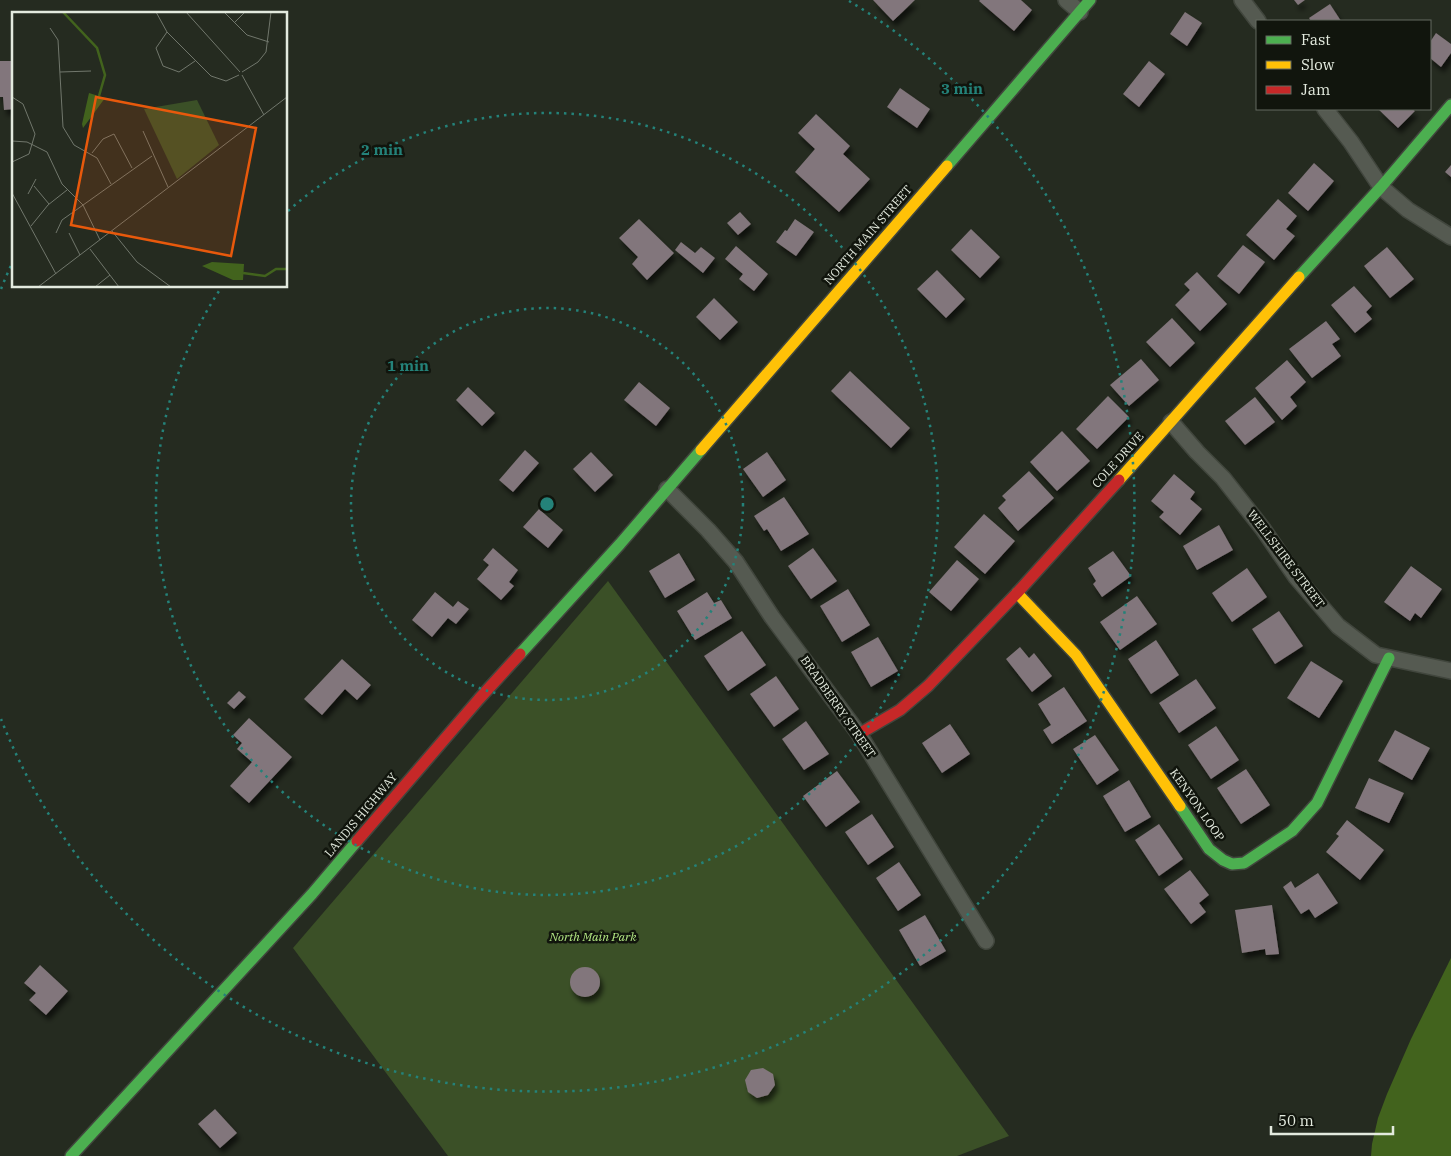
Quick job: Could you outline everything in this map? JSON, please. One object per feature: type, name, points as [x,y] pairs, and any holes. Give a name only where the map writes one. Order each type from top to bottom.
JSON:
[{"type":"main road","name":"NORTH MAIN STREET","points":[[667,489],[1090,0]]},
{"type":"main road","name":"COLE DRIVE","points":[[859,734],[900,710],[928,686],[1017,593],[1257,323],[1381,187],[1451,105]]},
{"type":"main road","name":"LANDIS HIGHWAY","points":[[71,1156],[312,894],[480,700],[572,599],[667,489]]},
{"type":"main road","name":"KENYON LOOP","points":[[1017,593],[1076,655],[1209,849],[1223,860],[1232,864],[1244,863],[1292,831],[1317,803],[1389,658]]},
{"type":"street","points":[[1066,0],[1080,12]]},
{"type":"street","points":[[1242,0],[1257,20]]},
{"type":"street","points":[[1326,110],[1351,142],[1381,187],[1408,210],[1451,238]]},
{"type":"street","name":"WELLSHIRE STREET","points":[[1171,422],[1196,452],[1223,478],[1263,529],[1296,577],[1338,626],[1376,655],[1451,671]]},
{"type":"street","name":"BRADBERRY STREET","points":[[667,489],[708,530],[736,562],[772,617],[859,734],[986,942]]},
{"type":"green space","name":"North Main Park","points":[[608,581],[1009,1136],[957,1156],[448,1156],[293,948]]},
{"type":"shaded area","points":[[1451,958],[1451,1156],[1371,1156],[1378,1118],[1387,1094],[1411,1039]]},
{"type":"building","points":[[873,0],[915,0],[893,21]]},
{"type":"building","points":[[980,0],[1021,0],[1032,10],[1014,31]]},
{"type":"building","points":[[1294,0],[1305,0],[1298,5]]},
{"type":"building","points":[[1330,4],[1340,20],[1310,20],[1309,18]]},
{"type":"building","points":[[1185,12],[1202,23],[1187,46],[1170,34]]},
{"type":"building","points":[[1436,33],[1451,44],[1451,53],[1441,67],[1431,59],[1431,40]]},
{"type":"building","points":[[0,61],[12,61],[12,109],[4,110],[3,97],[0,97]]},
{"type":"building","points":[[1149,61],[1165,74],[1139,107],[1123,94]]},
{"type":"building","points":[[900,88],[930,109],[917,128],[887,107]]},
{"type":"building","points":[[1379,110],[1415,111],[1398,128]]},
{"type":"building","points":[[816,114],[850,146],[843,154],[870,179],[839,212],[795,172],[815,149],[798,133]]},
{"type":"building","points":[[1314,163],[1334,181],[1308,211],[1288,193]]},
{"type":"building","points":[[1451,165],[1451,177],[1445,172]]},
{"type":"building","points":[[1278,199],[1297,216],[1286,229],[1295,236],[1274,260],[1246,235]]},
{"type":"building","points":[[740,212],[751,224],[738,235],[727,223]]},
{"type":"building","points":[[639,219],[674,253],[647,280],[632,264],[638,257],[619,238]]},
{"type":"building","points":[[795,219],[814,232],[796,256],[776,242]]},
{"type":"building","points":[[971,229],[1000,257],[980,278],[951,250]]},
{"type":"building","points":[[681,242],[695,253],[701,247],[715,258],[703,273],[675,250]]},
{"type":"building","points":[[1243,245],[1265,262],[1239,294],[1217,276]]},
{"type":"building","points":[[736,246],[768,274],[754,291],[739,279],[743,274],[725,259]]},
{"type":"building","points":[[1387,247],[1414,279],[1390,298],[1364,266]]},
{"type":"building","points":[[937,270],[965,299],[946,318],[917,289]]},
{"type":"building","points":[[1197,272],[1227,304],[1200,331],[1175,305],[1190,290],[1184,284]]},
{"type":"building","points":[[1354,286],[1372,306],[1366,312],[1372,319],[1355,333],[1331,305]]},
{"type":"building","points":[[714,298],[738,322],[720,340],[696,317]]},
{"type":"building","points":[[1172,318],[1195,343],[1170,367],[1146,342]]},
{"type":"building","points":[[1326,321],[1340,339],[1332,344],[1341,356],[1312,378],[1289,349]]},
{"type":"building","points":[[1141,359],[1159,380],[1129,406],[1110,385]]},
{"type":"building","points":[[1287,360],[1306,382],[1290,397],[1297,406],[1282,420],[1255,388]]},
{"type":"building","points":[[850,371],[910,428],[891,448],[831,391]]},
{"type":"building","points":[[639,382],[670,408],[656,426],[624,400]]},
{"type":"building","points":[[468,387],[495,413],[482,426],[456,400]]},
{"type":"building","points":[[1108,396],[1129,417],[1097,449],[1076,429]]},
{"type":"building","points":[[1255,397],[1275,422],[1245,445],[1225,421]]},
{"type":"building","points":[[1062,431],[1090,461],[1057,491],[1030,462]]},
{"type":"building","points":[[525,450],[539,463],[513,492],[499,480]]},
{"type":"building","points":[[591,452],[613,475],[595,492],[573,469]]},
{"type":"building","points":[[767,452],[786,480],[763,497],[743,469]]},
{"type":"building","points":[[1029,471],[1054,498],[1018,531],[998,508],[1006,500],[1002,496]]},
{"type":"building","points":[[1174,474],[1195,492],[1190,499],[1202,509],[1180,535],[1159,517],[1164,512],[1151,501]]},
{"type":"building","points":[[784,497],[809,534],[781,551],[767,529],[764,531],[754,516]]},
{"type":"building","points":[[539,509],[563,530],[548,548],[523,527]]},
{"type":"building","points":[[984,514],[1015,541],[985,574],[954,547]]},
{"type":"building","points":[[1219,525],[1233,550],[1197,570],[1183,546]]},
{"type":"building","points":[[493,548],[518,570],[509,582],[514,586],[501,600],[477,579],[489,565],[483,560]]},
{"type":"building","points":[[813,548],[837,581],[811,599],[788,566]]},
{"type":"building","points":[[1113,551],[1131,576],[1102,597],[1093,584],[1096,581],[1088,568]]},
{"type":"building","points":[[679,553],[695,580],[665,598],[649,571]]},
{"type":"building","points":[[957,560],[979,579],[951,611],[929,592]]},
{"type":"building","points":[[1411,566],[1442,589],[1421,618],[1415,613],[1410,621],[1384,602]]},
{"type":"building","points":[[1247,568],[1267,597],[1232,622],[1212,593]]},
{"type":"building","points":[[848,589],[870,625],[842,642],[820,606]]},
{"type":"building","points":[[435,592],[453,607],[458,601],[469,609],[456,624],[448,618],[432,637],[412,620]]},
{"type":"building","points":[[707,592],[714,603],[721,600],[732,618],[695,640],[677,611]]},
{"type":"building","points":[[1137,596],[1157,624],[1120,650],[1100,622]]},
{"type":"building","points":[[1279,611],[1303,646],[1275,664],[1252,629]]},
{"type":"building","points":[[742,631],[766,665],[728,691],[704,656]]},
{"type":"building","points":[[878,637],[898,671],[871,687],[851,652]]},
{"type":"building","points":[[1156,640],[1179,675],[1151,694],[1128,659]]},
{"type":"building","points":[[1020,647],[1029,658],[1034,653],[1052,676],[1032,692],[1006,659]]},
{"type":"building","points":[[342,659],[371,685],[357,700],[345,689],[322,715],[304,699]]},
{"type":"building","points":[[1311,661],[1343,681],[1319,718],[1287,698]]},
{"type":"building","points":[[776,676],[799,709],[774,727],[750,694]]},
{"type":"building","points":[[1196,679],[1216,708],[1179,733],[1159,703]]},
{"type":"building","points":[[1064,687],[1087,721],[1052,744],[1043,730],[1051,725],[1038,704]]},
{"type":"building","points":[[239,691],[246,697],[234,709],[227,703]]},
{"type":"building","points":[[249,718],[292,757],[249,803],[230,786],[252,762],[237,749],[242,743],[233,735]]},
{"type":"building","points":[[806,721],[829,754],[804,770],[782,739]]},
{"type":"building","points":[[950,724],[970,754],[942,773],[922,743]]},
{"type":"building","points":[[1216,726],[1239,760],[1211,779],[1188,745]]},
{"type":"building","points":[[1395,730],[1430,748],[1412,780],[1378,761]]},
{"type":"building","points":[[1095,735],[1119,770],[1097,785],[1073,749]]},
{"type":"building","points":[[1246,769],[1270,805],[1241,824],[1217,788]]},
{"type":"building","points":[[837,771],[860,802],[826,827],[803,796]]},
{"type":"building","points":[[1369,778],[1404,793],[1389,823],[1355,808]]},
{"type":"building","points":[[1129,780],[1151,817],[1125,832],[1103,796]]},
{"type":"building","points":[[872,814],[894,847],[868,865],[845,832]]},
{"type":"building","points":[[1347,820],[1384,850],[1360,880],[1326,852],[1339,836],[1336,834]]},
{"type":"building","points":[[1159,824],[1183,859],[1159,876],[1135,840]]},
{"type":"building","points":[[899,862],[921,895],[898,911],[876,878]]},
{"type":"building","points":[[1190,870],[1209,895],[1199,903],[1206,912],[1191,924],[1164,889]]},
{"type":"building","points":[[1318,873],[1338,903],[1315,918],[1309,909],[1301,914],[1283,887],[1291,881],[1295,888]]},
{"type":"building","points":[[1272,905],[1279,954],[1266,955],[1265,949],[1242,953],[1235,910]]},
{"type":"building","points":[[925,915],[946,951],[920,966],[899,930]]},
{"type":"building","points":[[40,965],[68,991],[46,1015],[29,1000],[36,993],[24,983]]},
{"type":"building","points":[[585,967],[591,968],[599,976],[599,988],[591,996],[585,997],[579,996],[571,988],[570,982],[571,976],[579,968]]},
{"type":"building","points":[[763,1068],[773,1074],[775,1085],[768,1095],[757,1098],[748,1092],[745,1080],[751,1070]]},
{"type":"building","points":[[215,1109],[237,1133],[220,1148],[198,1124]]},
{"type":"traffic: fast","points":[[947,166],[1090,0]]},
{"type":"traffic: fast","points":[[1299,277],[1381,187],[1451,105]]},
{"type":"traffic: fast","points":[[520,654],[620,544],[701,450]]},
{"type":"traffic: fast","points":[[1180,806],[1209,849],[1223,860],[1232,864],[1244,863],[1292,831],[1317,803],[1389,658]]},
{"type":"traffic: fast","points":[[71,1156],[312,894],[357,841]]},
{"type":"traffic: slow","points":[[701,450],[947,166]]},
{"type":"traffic: slow","points":[[1119,480],[1299,277]]},
{"type":"traffic: slow","points":[[1017,593],[1076,655],[1180,806]]},
{"type":"traffic: jam","points":[[859,734],[900,710],[928,686],[1017,593],[1119,480]]},
{"type":"traffic: jam","points":[[357,841],[520,654]]}]
